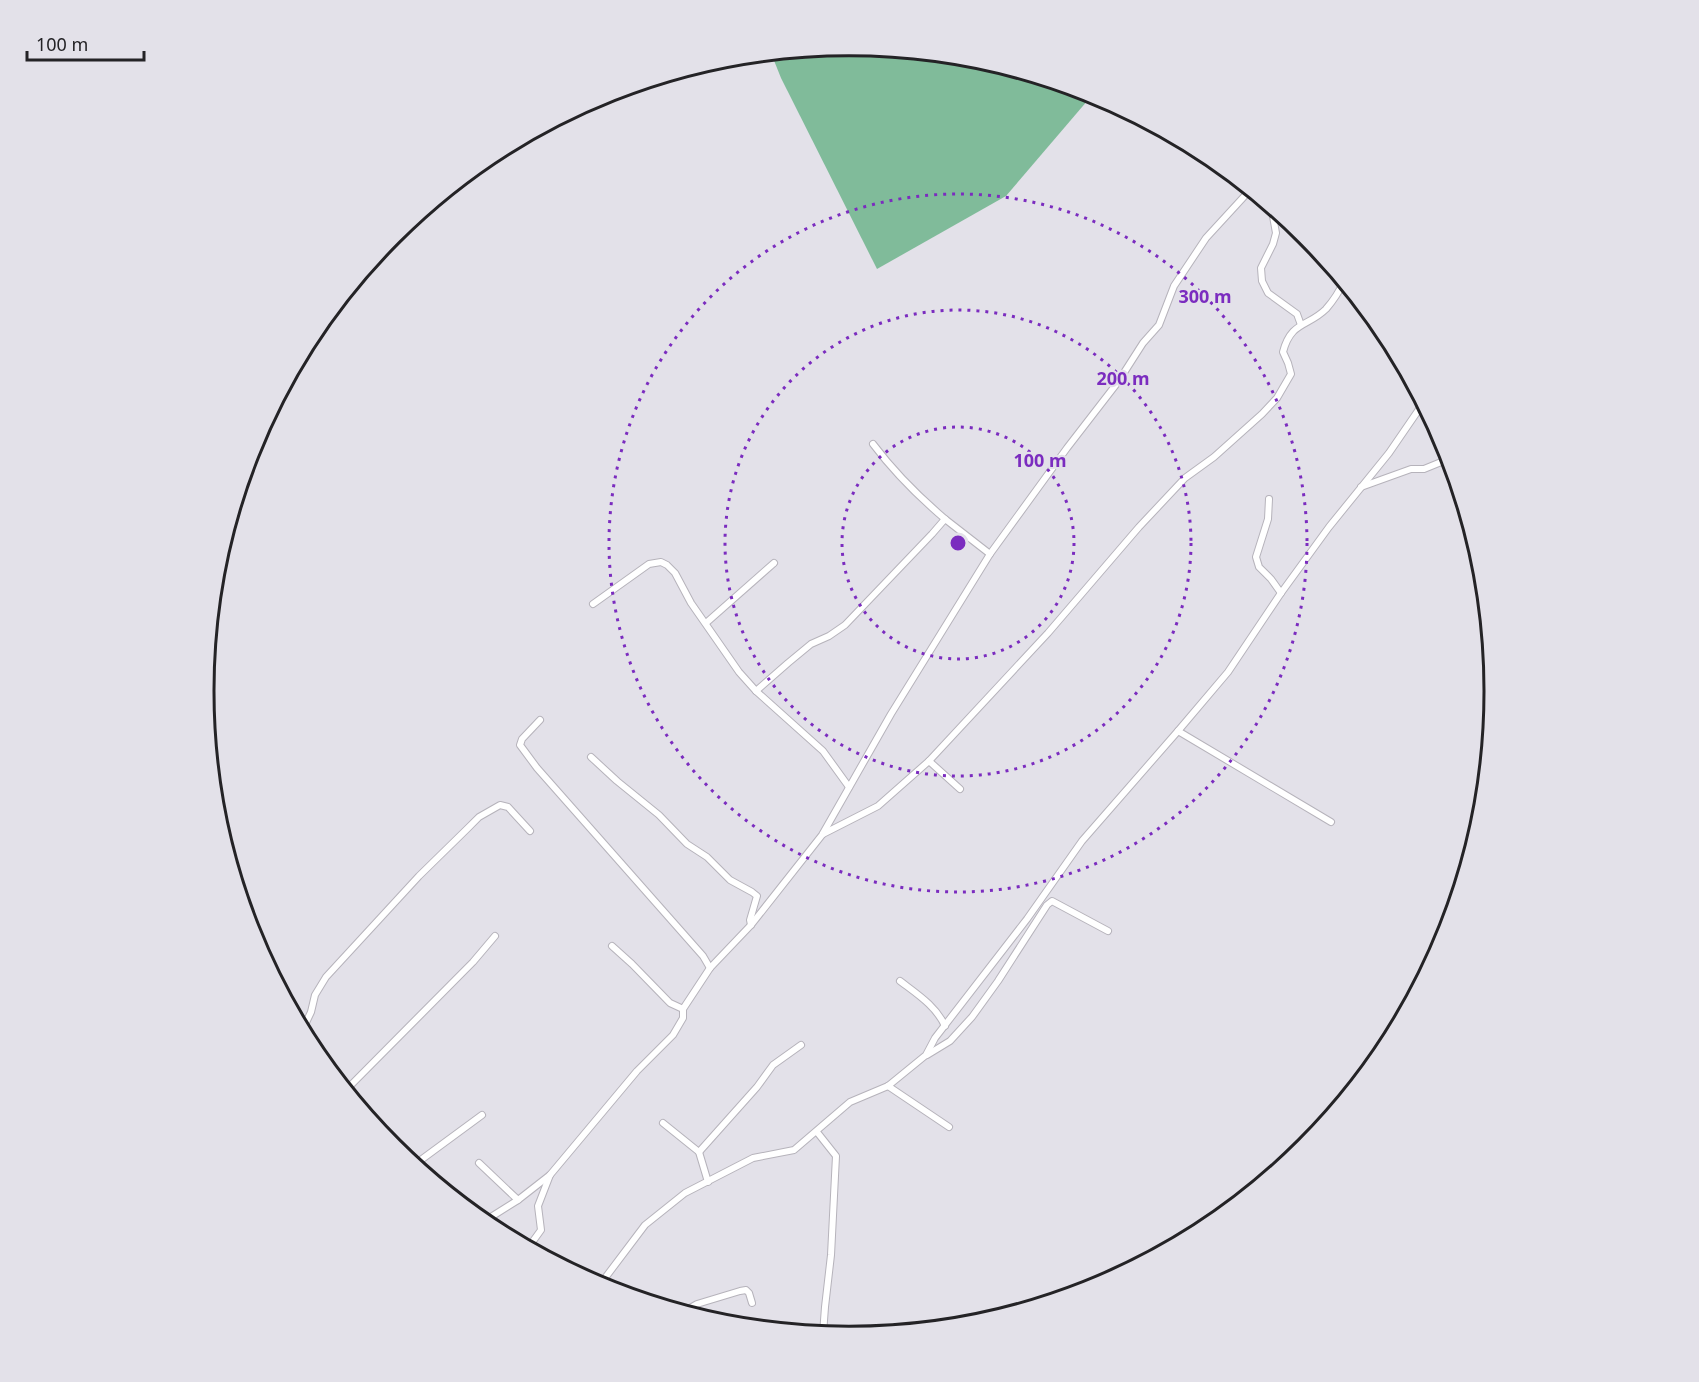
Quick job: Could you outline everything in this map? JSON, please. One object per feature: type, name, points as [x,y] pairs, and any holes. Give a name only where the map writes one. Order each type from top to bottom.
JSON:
[{"type":"street","points":[[492,1216],[550,1175],[637,1071],[673,1035],[683,1017],[683,1010],[710,968],[751,925],[822,835],[891,714],[990,554],[1118,382],[1143,343],[1160,325],[1174,286],[1206,238],[1246,195]]},
{"type":"street","points":[[1273,217],[1276,233],[1261,268],[1262,281],[1268,292],[1297,314],[1301,325]]},
{"type":"street","points":[[822,835],[878,806],[929,762],[1185,478],[1214,457],[1262,414],[1277,398],[1291,374],[1283,352],[1286,340],[1293,331],[1325,310],[1340,287]]},
{"type":"street","points":[[926,1055],[935,1038],[1027,919],[1082,840],[1228,672],[1281,593],[1329,527],[1389,453],[1419,410]]},
{"type":"street","points":[[873,444],[919,497],[990,554]]},
{"type":"street","points":[[1361,487],[1411,469],[1424,469],[1442,462]]},
{"type":"street","points":[[1269,499],[1269,519],[1256,557],[1259,567],[1281,593]]},
{"type":"street","points":[[756,691],[812,644],[845,625],[945,519]]},
{"type":"street","points":[[593,604],[649,564],[661,562],[667,565],[675,573],[691,603],[739,672],[756,691],[823,751],[849,787]]},
{"type":"street","points":[[706,623],[774,563]]},
{"type":"street","points":[[540,720],[522,739],[520,745],[537,768],[703,956],[710,968]]},
{"type":"street","points":[[1178,731],[1331,822]]},
{"type":"street","points":[[591,758],[659,815],[687,844],[707,857],[730,880],[757,896],[750,920],[751,925]]},
{"type":"street","points":[[929,762],[960,789]]},
{"type":"street","points":[[307,1021],[315,995],[326,977],[419,876],[479,817],[500,805],[508,807],[530,831]]},
{"type":"street","points":[[605,1278],[645,1225],[685,1193],[753,1158],[794,1150],[850,1102],[888,1086],[926,1055],[950,1041],[972,1017],[1047,905],[1052,901],[1108,931]]},
{"type":"street","points":[[1025,937],[1027,919]]},
{"type":"street","points":[[351,1085],[495,936]]},
{"type":"street","points":[[612,946],[670,1003],[683,1010]]},
{"type":"street","points":[[900,981],[934,1009],[945,1026]]},
{"type":"street","points":[[699,1152],[757,1087],[773,1065],[801,1045]]},
{"type":"street","points":[[888,1086],[949,1127]]},
{"type":"street","points":[[421,1160],[482,1115]]},
{"type":"street","points":[[663,1123],[699,1152],[708,1182]]},
{"type":"street","points":[[817,1132],[836,1156],[831,1255],[824,1325]]},
{"type":"street","points":[[479,1163],[518,1200]]},
{"type":"street","points":[[533,1241],[541,1230],[538,1206],[550,1175]]},
{"type":"street","points":[[692,1307],[746,1290],[752,1303]]},
{"type":"green space","points":[[808,57],[891,57],[932,61],[1014,77],[1087,102],[1006,196],[877,269],[774,60]]}]
